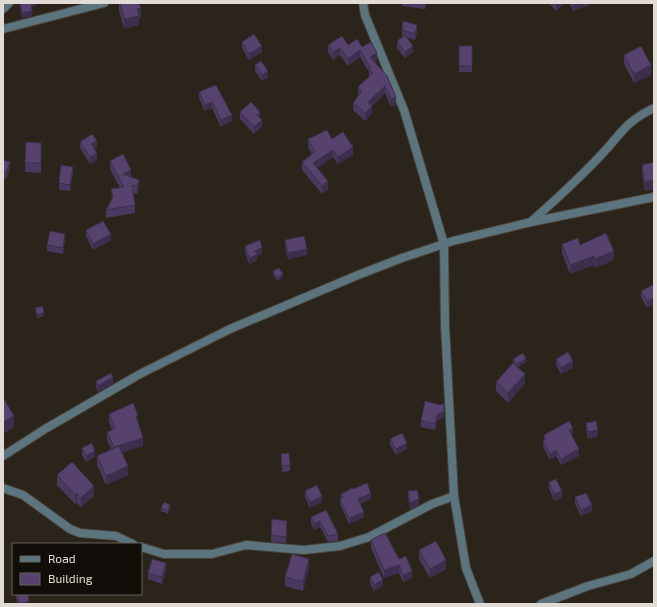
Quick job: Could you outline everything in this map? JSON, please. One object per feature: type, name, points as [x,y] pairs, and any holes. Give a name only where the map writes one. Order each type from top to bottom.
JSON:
[{"type":"street","points":[[3,9],[9,3]]},
{"type":"street","points":[[3,29],[104,3]]},
{"type":"street","points":[[363,3],[365,15],[404,110],[444,244],[444,325],[454,496],[466,568],[480,604]]},
{"type":"street","points":[[531,222],[602,155],[624,127],[637,117],[654,108]]},
{"type":"street","points":[[3,456],[45,429],[140,374],[230,329],[358,275],[444,244],[531,222],[654,197]]},
{"type":"street","points":[[3,488],[23,495],[70,529],[80,533],[116,536],[131,543]]},
{"type":"street","points":[[142,547],[164,554],[212,554],[246,545],[304,550],[340,546],[369,537],[432,504],[454,496]]},
{"type":"street","points":[[541,604],[588,586],[631,574],[654,561]]},
{"type":"building","points":[[20,3],[31,3],[32,11],[22,13]]},
{"type":"building","points":[[120,3],[139,3],[141,8],[137,9],[139,16],[124,19]]},
{"type":"building","points":[[403,21],[417,25],[415,34],[402,30]]},
{"type":"building","points":[[254,34],[262,46],[249,54],[242,42]]},
{"type":"building","points":[[405,35],[413,46],[405,52],[397,41]]},
{"type":"building","points":[[342,36],[348,45],[357,39],[362,47],[371,42],[377,53],[370,57],[387,76],[396,97],[391,99],[385,86],[368,102],[372,106],[365,113],[353,103],[362,91],[358,87],[373,73],[369,69],[370,67],[360,50],[348,59],[340,48],[333,52],[328,45]]},
{"type":"building","points":[[459,46],[472,46],[472,66],[459,66]]},
{"type":"building","points":[[641,46],[651,65],[634,74],[624,55]]},
{"type":"building","points":[[261,61],[268,71],[262,75],[255,65]]},
{"type":"building","points":[[216,85],[232,115],[221,120],[212,102],[205,105],[199,92]]},
{"type":"building","points":[[251,102],[260,112],[257,115],[262,120],[254,127],[240,112]]},
{"type":"building","points":[[327,130],[332,139],[343,132],[353,147],[338,157],[333,150],[313,163],[328,181],[322,186],[302,162],[315,152],[308,139]]},
{"type":"building","points":[[92,134],[97,141],[91,144],[97,153],[90,157],[80,142]]},
{"type":"building","points":[[26,142],[41,143],[41,163],[25,163]]},
{"type":"building","points":[[123,154],[131,170],[123,174],[139,180],[137,186],[132,185],[135,205],[106,210],[113,197],[111,189],[124,187],[110,161]]},
{"type":"building","points":[[3,160],[10,162],[6,173],[3,172]]},
{"type":"building","points":[[654,162],[654,180],[645,182],[642,165]]},
{"type":"building","points":[[61,165],[73,167],[70,185],[59,183]]},
{"type":"building","points":[[103,221],[111,234],[93,244],[86,230]]},
{"type":"building","points":[[50,231],[65,234],[63,248],[47,245]]},
{"type":"building","points":[[606,233],[614,251],[595,259],[594,256],[570,265],[562,244],[578,238],[580,245]]},
{"type":"building","points":[[304,236],[307,249],[288,253],[285,240]]},
{"type":"building","points":[[260,240],[262,248],[255,251],[257,255],[249,258],[245,246]]},
{"type":"building","points":[[279,268],[283,274],[277,278],[273,271]]},
{"type":"building","points":[[653,285],[654,298],[647,301],[641,291]]},
{"type":"building","points":[[42,306],[44,312],[38,315],[35,308]]},
{"type":"building","points":[[568,352],[573,361],[561,368],[556,359]]},
{"type":"building","points":[[523,353],[526,359],[517,364],[513,359]]},
{"type":"building","points":[[513,363],[525,374],[508,393],[496,382]]},
{"type":"building","points":[[111,373],[113,377],[98,386],[96,381]]},
{"type":"building","points":[[3,397],[14,416],[3,422]]},
{"type":"building","points":[[425,401],[441,405],[444,403],[444,412],[437,415],[435,424],[421,421]]},
{"type":"building","points":[[133,403],[138,415],[136,416],[143,438],[114,447],[107,432],[115,429],[109,414]]},
{"type":"building","points":[[569,421],[573,428],[569,430],[579,449],[561,459],[556,450],[550,454],[543,441],[546,439],[544,435]]},
{"type":"building","points":[[596,421],[598,430],[588,432],[586,423]]},
{"type":"building","points":[[402,433],[407,443],[396,449],[390,439]]},
{"type":"building","points":[[92,443],[95,451],[86,456],[82,448]]},
{"type":"building","points":[[119,446],[128,466],[106,476],[97,456]]},
{"type":"building","points":[[289,453],[290,465],[282,466],[281,454]]},
{"type":"building","points":[[72,462],[94,486],[81,498],[77,493],[75,495],[57,475]]},
{"type":"building","points":[[556,479],[562,491],[554,494],[549,482]]},
{"type":"building","points":[[367,483],[371,493],[358,499],[364,512],[349,518],[340,499],[343,498],[341,494],[352,488],[353,489]]},
{"type":"building","points":[[317,485],[322,496],[310,502],[305,491]]},
{"type":"building","points":[[417,490],[419,499],[410,503],[408,491]]},
{"type":"building","points":[[586,493],[592,505],[581,510],[575,497]]},
{"type":"building","points":[[164,502],[170,505],[168,511],[161,508]]},
{"type":"building","points":[[326,510],[338,534],[328,536],[320,521],[314,524],[311,517]]},
{"type":"building","points":[[272,519],[287,521],[286,537],[271,535]]},
{"type":"building","points":[[385,533],[399,559],[406,556],[412,571],[403,575],[399,565],[384,570],[371,540]]},
{"type":"building","points":[[436,541],[446,560],[430,569],[419,550]]},
{"type":"building","points":[[292,554],[309,559],[303,582],[285,577]]},
{"type":"building","points":[[152,559],[166,563],[162,577],[148,573]]},
{"type":"building","points":[[379,572],[383,580],[374,585],[370,577]]},
{"type":"building","points":[[17,595],[28,595],[29,601],[20,604]]}]
